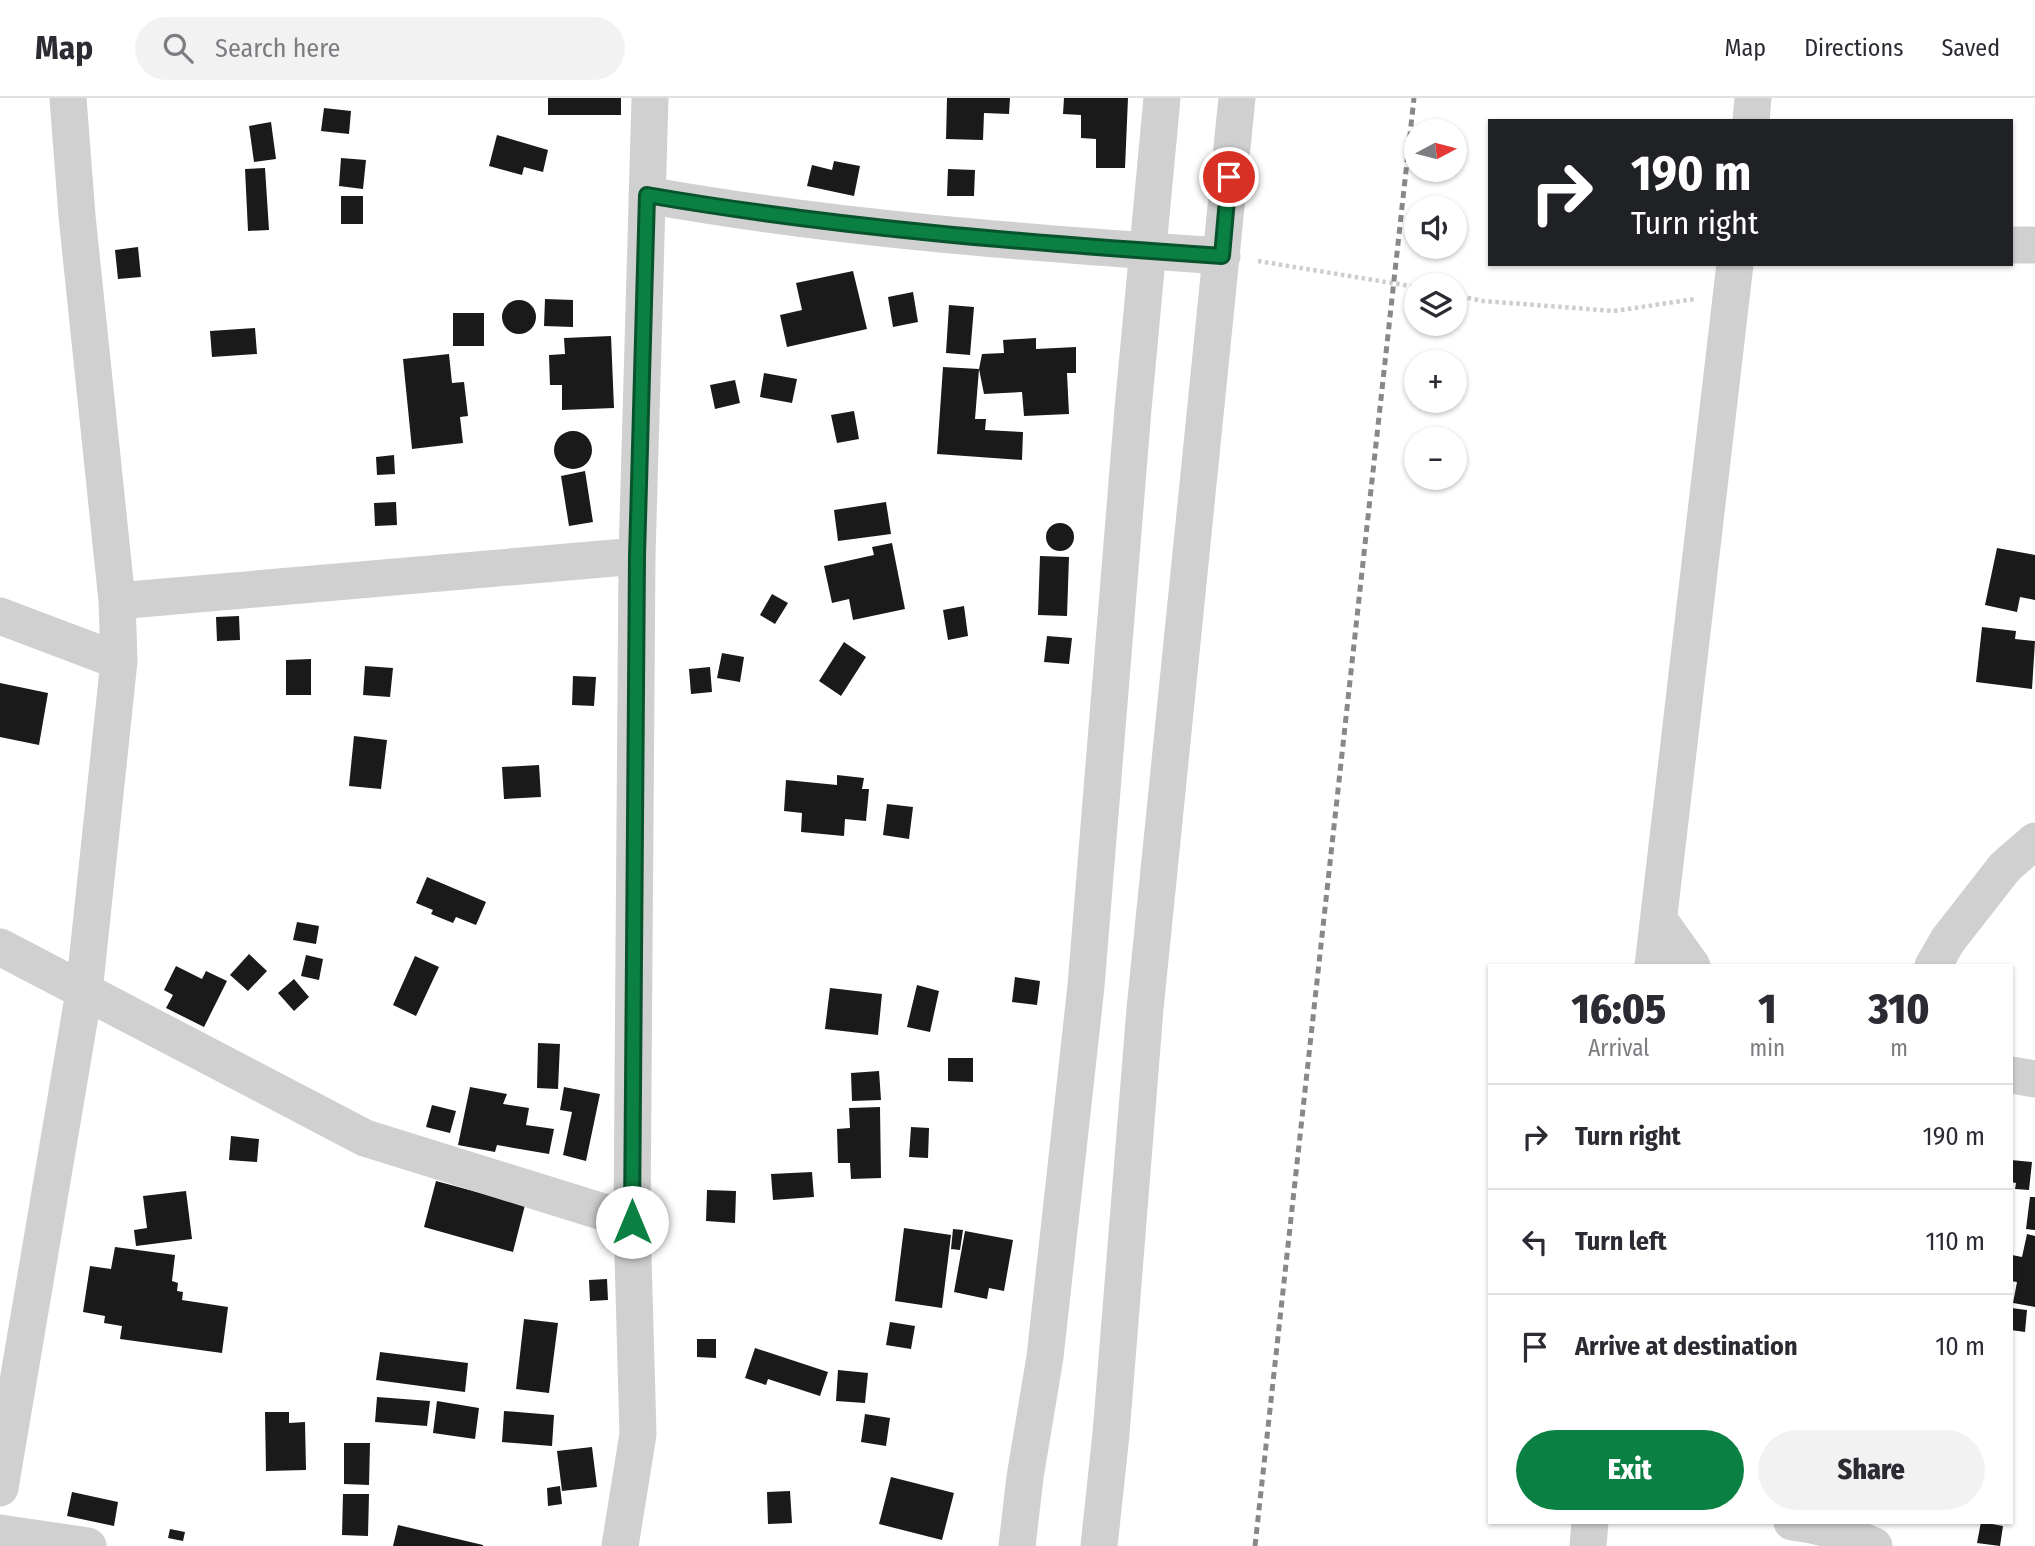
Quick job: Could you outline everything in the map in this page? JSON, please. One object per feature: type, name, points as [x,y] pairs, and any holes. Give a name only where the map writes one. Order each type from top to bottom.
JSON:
[{"type":"street","points":[[0,1488],[84,992],[119,661],[117,601],[68,98]]},
{"type":"street","points":[[620,1546],[638,1434],[632,1222],[637,556],[650,98]]},
{"type":"street","points":[[1017,1546],[1025,1477],[1045,1357],[1086,986],[1161,98]]},
{"type":"street","points":[[1099,1546],[1112,1420],[1145,1009],[1237,98]]},
{"type":"street","points":[[1751,119],[1754,98]]},
{"type":"street","points":[[647,195],[778,215],[961,236],[1222,256]]},
{"type":"street","points":[[2013,245],[2035,245]]},
{"type":"street","points":[[1653,964],[1733,279]]},
{"type":"street","points":[[117,601],[637,556]]},
{"type":"street","points":[[0,616],[119,661]]},
{"type":"street","points":[[1935,964],[1948,940],[2005,867],[2035,841]]},
{"type":"street","points":[[1659,920],[1691,964]]},
{"type":"street","points":[[0,947],[365,1138],[632,1222]]},
{"type":"street","points":[[2013,1075],[2035,1079]]},
{"type":"street","points":[[1588,1546],[1590,1524]]},
{"type":"street","points":[[1809,1524],[1842,1532],[1874,1546]]},
{"type":"street","points":[[0,1533],[88,1546]]},
{"type":"path","points":[[1222,256],[1404,285]]},
{"type":"path","points":[[1467,298],[1614,311],[1733,279]]},
{"type":"building","points":[[548,98],[621,98],[621,115],[548,115]]},
{"type":"building","points":[[947,98],[1010,98],[1009,114],[984,113],[983,140],[946,139]]},
{"type":"building","points":[[1064,98],[1128,98],[1125,168],[1096,168],[1096,139],[1081,138],[1081,115],[1063,114]]},
{"type":"building","points":[[324,108],[351,111],[349,134],[321,131]]},
{"type":"building","points":[[271,122],[276,159],[254,162],[249,126]]},
{"type":"building","points":[[497,135],[548,150],[543,172],[524,167],[522,175],[489,166]]},
{"type":"building","points":[[341,158],[366,160],[363,189],[339,186]]},
{"type":"building","points":[[834,161],[860,166],[854,196],[807,186],[812,165],[832,170]]},
{"type":"building","points":[[265,168],[269,230],[248,231],[245,169]]},
{"type":"building","points":[[948,169],[975,170],[974,196],[947,196]]},
{"type":"building","points":[[341,196],[363,196],[363,224],[341,224]]},
{"type":"building","points":[[138,247],[141,277],[118,279],[115,250]]},
{"type":"building","points":[[853,271],[867,329],[787,347],[780,315],[802,310],[796,283]]},
{"type":"building","points":[[913,292],[918,322],[893,327],[888,297]]},
{"type":"building","points":[[545,299],[573,300],[573,327],[544,326]]},
{"type":"building","points":[[519,300],[531,305],[536,317],[531,329],[519,334],[507,329],[502,317],[507,305]]},
{"type":"building","points":[[949,305],[974,307],[970,355],[946,353]]},
{"type":"building","points":[[453,313],[484,313],[484,346],[453,346]]},
{"type":"building","points":[[255,328],[257,354],[212,357],[210,331]]},
{"type":"building","points":[[611,336],[614,408],[562,410],[562,385],[550,385],[549,355],[565,354],[564,338]]},
{"type":"building","points":[[1036,338],[1036,349],[1076,347],[1076,373],[1067,373],[1069,414],[1024,416],[1022,392],[984,394],[979,369],[982,354],[1004,353],[1003,340]]},
{"type":"building","points":[[449,354],[452,383],[464,382],[468,416],[460,417],[463,443],[412,449],[403,359]]},
{"type":"building","points":[[943,367],[979,369],[975,419],[986,419],[985,430],[1023,432],[1022,460],[937,454]]},
{"type":"building","points":[[764,373],[797,379],[792,403],[760,397]]},
{"type":"building","points":[[735,380],[740,403],[715,409],[710,385]]},
{"type":"building","points":[[854,411],[859,439],[837,443],[831,415]]},
{"type":"building","points":[[573,431],[586,437],[592,450],[586,463],[573,469],[560,463],[554,450],[560,437]]},
{"type":"building","points":[[394,455],[395,474],[377,475],[376,457]]},
{"type":"building","points":[[585,471],[593,522],[569,526],[561,476]]},
{"type":"building","points":[[396,502],[397,525],[375,526],[374,503]]},
{"type":"building","points":[[886,502],[891,534],[838,541],[834,510]]},
{"type":"building","points":[[1060,523],[1070,527],[1074,537],[1070,547],[1060,551],[1050,547],[1046,537],[1050,527]]},
{"type":"building","points":[[892,543],[905,609],[853,620],[849,599],[832,603],[824,566],[874,555],[872,547]]},
{"type":"building","points":[[1997,548],[2035,555],[2035,600],[2020,597],[2017,612],[1985,605]]},
{"type":"building","points":[[1040,556],[1069,557],[1067,616],[1038,615]]},
{"type":"building","points":[[772,594],[788,603],[775,624],[760,615]]},
{"type":"building","points":[[964,606],[968,636],[948,640],[943,610]]},
{"type":"building","points":[[239,616],[240,640],[217,641],[216,617]]},
{"type":"building","points":[[1982,627],[2016,631],[2015,639],[2035,641],[2032,689],[1976,682]]},
{"type":"building","points":[[1047,636],[1072,638],[1069,664],[1044,662]]},
{"type":"building","points":[[844,642],[866,657],[841,696],[819,681]]},
{"type":"building","points":[[722,653],[744,657],[740,682],[717,678]]},
{"type":"building","points":[[311,659],[311,695],[286,695],[286,660]]},
{"type":"building","points":[[365,666],[393,668],[390,697],[363,695]]},
{"type":"building","points":[[710,667],[712,692],[691,694],[689,669]]},
{"type":"building","points":[[573,676],[596,677],[594,706],[572,705]]},
{"type":"building","points":[[0,683],[48,693],[39,745],[0,737]]},
{"type":"building","points":[[354,736],[387,740],[381,789],[349,786]]},
{"type":"building","points":[[539,765],[541,797],[504,799],[502,767]]},
{"type":"building","points":[[837,775],[864,778],[862,789],[869,789],[866,821],[845,819],[844,836],[801,832],[802,813],[784,811],[786,780],[837,785]]},
{"type":"building","points":[[887,804],[913,807],[909,839],[883,835]]},
{"type":"building","points":[[427,877],[486,902],[476,925],[456,917],[453,923],[431,914],[433,910],[416,903]]},
{"type":"building","points":[[297,922],[319,926],[316,944],[293,940]]},
{"type":"building","points":[[249,954],[267,971],[248,991],[230,975]]},
{"type":"building","points":[[306,955],[323,959],[319,980],[301,976]]},
{"type":"building","points":[[415,956],[439,967],[416,1016],[393,1005]]},
{"type":"building","points":[[176,966],[202,979],[206,971],[227,981],[204,1027],[166,1008],[173,995],[164,990]]},
{"type":"building","points":[[1015,977],[1040,981],[1037,1005],[1012,1002]]},
{"type":"building","points":[[294,979],[309,997],[294,1011],[278,993]]},
{"type":"building","points":[[917,985],[939,991],[930,1032],[907,1027]]},
{"type":"building","points":[[830,988],[882,994],[878,1035],[825,1029]]},
{"type":"building","points":[[538,1043],[560,1044],[558,1089],[537,1088]]},
{"type":"building","points":[[948,1058],[973,1058],[973,1082],[948,1081]]},
{"type":"building","points":[[879,1071],[881,1100],[852,1101],[851,1073]]},
{"type":"building","points":[[470,1087],[507,1094],[503,1104],[529,1108],[526,1125],[554,1129],[549,1154],[497,1145],[495,1152],[458,1145]]},
{"type":"building","points":[[564,1087],[600,1094],[586,1161],[563,1155],[572,1112],[560,1110]]},
{"type":"building","points":[[432,1105],[456,1111],[450,1133],[426,1127]]},
{"type":"building","points":[[880,1107],[881,1178],[851,1179],[850,1163],[838,1163],[837,1129],[850,1128],[849,1108]]},
{"type":"building","points":[[911,1127],[929,1128],[928,1158],[909,1157]]},
{"type":"building","points":[[231,1136],[259,1139],[257,1162],[229,1160]]},
{"type":"building","points":[[2013,1160],[2032,1162],[2029,1190],[2015,1189],[2016,1183],[2013,1182]]},
{"type":"building","points":[[812,1172],[814,1197],[773,1200],[771,1174]]},
{"type":"building","points":[[436,1181],[525,1205],[513,1252],[424,1227]]},
{"type":"building","points":[[707,1190],[736,1191],[735,1223],[706,1221]]},
{"type":"building","points":[[186,1191],[192,1239],[136,1246],[134,1230],[147,1228],[143,1196]]},
{"type":"building","points":[[2030,1197],[2035,1197],[2035,1230],[2026,1229]]},
{"type":"building","points":[[904,1228],[951,1235],[942,1308],[895,1301]]},
{"type":"building","points":[[953,1229],[963,1230],[960,1250],[951,1249]]},
{"type":"building","points":[[965,1231],[1013,1240],[1004,1291],[989,1288],[987,1299],[954,1292]]},
{"type":"building","points":[[2027,1234],[2035,1236],[2035,1307],[2013,1303],[2017,1282],[2013,1281],[2013,1255],[2022,1257]]},
{"type":"building","points":[[115,1247],[175,1255],[172,1281],[178,1283],[177,1291],[183,1292],[182,1300],[228,1307],[222,1353],[120,1339],[122,1326],[104,1323],[105,1316],[83,1312],[90,1266],[111,1269]]},
{"type":"building","points":[[607,1279],[608,1300],[590,1301],[589,1280]]},
{"type":"building","points":[[2013,1308],[2027,1310],[2025,1332],[2013,1330]]},
{"type":"building","points":[[524,1319],[558,1323],[549,1393],[516,1389]]},
{"type":"building","points":[[890,1322],[915,1326],[911,1349],[886,1345]]},
{"type":"building","points":[[697,1339],[716,1339],[716,1358],[697,1357]]},
{"type":"building","points":[[755,1348],[828,1372],[820,1396],[768,1379],[766,1385],[745,1378]]},
{"type":"building","points":[[380,1352],[468,1363],[465,1392],[376,1380]]},
{"type":"building","points":[[838,1370],[868,1373],[865,1403],[836,1401]]},
{"type":"building","points":[[377,1397],[430,1401],[427,1426],[375,1422]]},
{"type":"building","points":[[437,1401],[479,1408],[475,1439],[433,1433]]},
{"type":"building","points":[[504,1411],[554,1415],[552,1446],[502,1442]]},
{"type":"building","points":[[265,1412],[289,1412],[289,1423],[305,1422],[306,1470],[266,1471]]},
{"type":"building","points":[[865,1414],[890,1418],[886,1446],[861,1442]]},
{"type":"building","points":[[344,1443],[370,1443],[369,1485],[344,1484]]},
{"type":"building","points":[[592,1447],[597,1487],[562,1491],[557,1451]]},
{"type":"building","points":[[891,1477],[954,1493],[942,1540],[879,1524]]},
{"type":"building","points":[[560,1486],[562,1504],[548,1506],[547,1488]]},
{"type":"building","points":[[790,1491],[792,1523],[768,1524],[767,1492]]},
{"type":"building","points":[[72,1492],[118,1502],[114,1526],[67,1516]]},
{"type":"building","points":[[343,1494],[369,1494],[368,1536],[342,1535]]},
{"type":"building","points":[[1981,1524],[2003,1526],[2000,1546],[1977,1543]]},
{"type":"building","points":[[398,1525],[483,1545],[483,1546],[393,1546]]},
{"type":"building","points":[[170,1529],[185,1532],[183,1541],[168,1538]]},
{"type":"railway","points":[[1255,1546],[1414,98]]},
{"type":"route","points":[[632,1222],[637,556],[647,195],[778,215],[961,236],[1222,256],[1229,177]]}]
